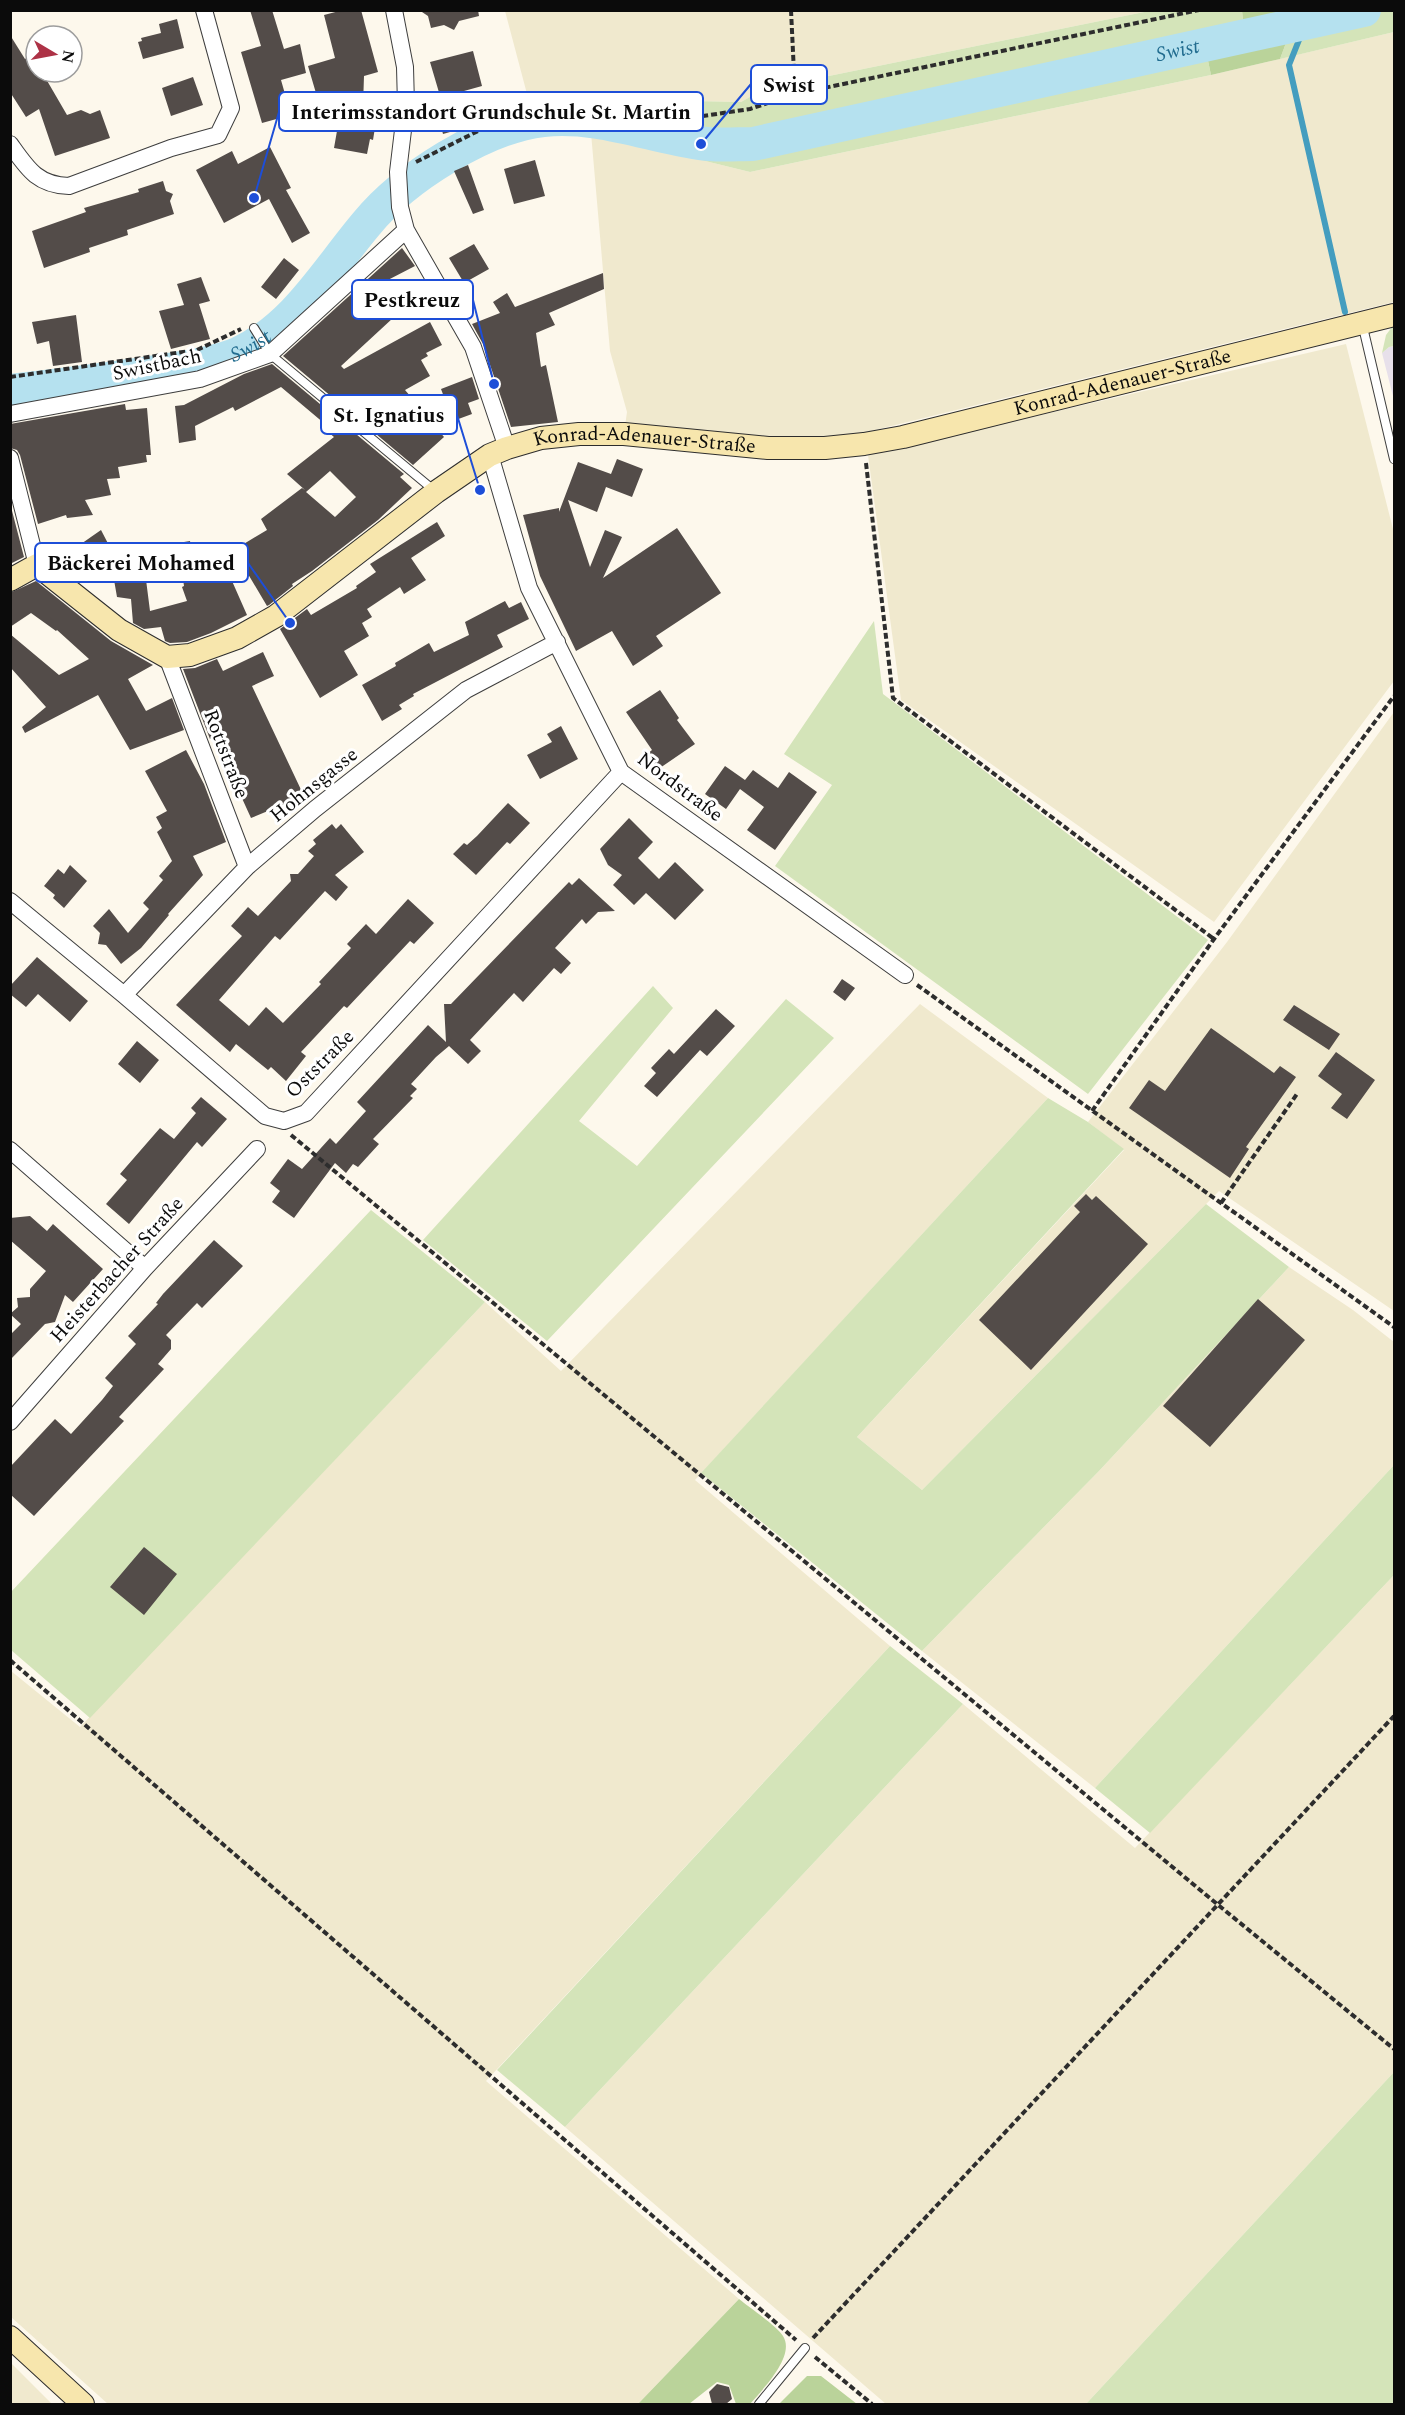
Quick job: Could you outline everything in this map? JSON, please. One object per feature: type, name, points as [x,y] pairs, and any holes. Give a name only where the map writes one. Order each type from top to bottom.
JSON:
[{"type":"main road","name":"Konrad-Adenauer-Straße","points":[[167,657],[190,655],[237,638],[276,616],[436,492],[499,452],[541,438],[579,434],[624,434],[768,448],[825,448],[864,444],[903,437],[1395,315]]},
{"type":"main road","points":[[10,580],[37,565],[119,630],[167,657]]},
{"type":"main road","points":[[10,2337],[83,2404]]},
{"type":"street","points":[[10,144],[31,173],[53,186],[69,186],[171,148],[218,135],[231,108],[204,10]]},
{"type":"street","name":"Nordstraße","points":[[394,10],[405,67],[406,105],[398,167],[400,207],[405,230],[473,347],[529,588],[621,772],[904,975]]},
{"type":"street","name":"Swistbach","points":[[10,414],[200,379],[268,352],[405,230]]},
{"type":"street","points":[[10,458],[37,565]]},
{"type":"street","name":"Hohnsgasse","points":[[124,995],[246,867],[315,809],[466,690],[557,642]]},
{"type":"street","name":"Rottstraße","points":[[167,657],[246,867]]},
{"type":"street","name":"Oststraße","points":[[10,901],[265,1116],[284,1121],[306,1113],[621,772]]},
{"type":"street","name":"Heisterbacher Straße","points":[[14,1411],[257,1149]]},
{"type":"street","points":[[10,1150],[146,1268]]},
{"type":"lane","points":[[1362,323],[1395,459]]},
{"type":"lane","points":[[250,327],[268,352],[436,492]]},
{"type":"lane","points":[[759,2404],[805,2348]]},
{"type":"path","points":[[791,10],[795,94]]},
{"type":"path","points":[[398,167],[420,160],[478,131],[521,115],[589,108],[703,116],[750,109],[795,94],[1199,10]]},
{"type":"path","name":"Swistbach","points":[[10,377],[197,350],[250,327]]},
{"type":"path","points":[[864,444],[893,698],[1214,939]]},
{"type":"path","points":[[1092,1111],[1214,939],[1395,696]]},
{"type":"path","points":[[904,975],[1395,1327]]},
{"type":"path","points":[[1221,1203],[1296,1094]]},
{"type":"path","points":[[284,1121],[292,1137],[1395,2049]]},
{"type":"path","points":[[10,1660],[872,2404]]},
{"type":"path","points":[[805,2348],[1217,1904],[1395,1716]]},
{"type":"shaded area","points":[[505,11],[1149,11],[819,78],[774,84],[741,102],[595,99],[527,94]]},
{"type":"shaded area","points":[[1394,32],[1394,302],[855,435],[789,438],[667,427],[625,426],[627,412],[610,351],[591,133],[750,172],[1211,75]]},
{"type":"shaded area","points":[[1346,344],[1394,533],[1394,681],[1214,922],[901,700],[868,455]]},
{"type":"shaded area","points":[[1394,346],[1394,400],[1382,353]]},
{"type":"shaded area","points":[[1394,712],[1394,1311],[1219,1191],[922,1490],[857,1437],[1124,1150],[1088,1122],[1227,942]]},
{"type":"shaded area","points":[[920,1004],[1048,1098],[695,1480],[890,1646],[486,2081],[739,2299],[638,2404],[108,2404],[11,2317],[11,1671],[80,1727],[485,1302],[561,1371]]},
{"type":"shaded area","points":[[1289,1267],[1353,1310],[1394,1342],[1394,1465],[1095,1788],[922,1651],[1099,1471]]},
{"type":"shaded area","points":[[1394,1575],[1394,2072],[1086,2404],[886,2404],[565,2127],[963,1704],[1135,1848]]},
{"type":"shaded area","points":[[11,2363],[52,2404],[11,2404]]},
{"type":"green space","points":[[1242,10],[1319,11],[1296,16],[1280,59],[1211,75],[1206,51],[1246,44]]},
{"type":"green space","points":[[1319,10],[1394,11],[1394,32],[1280,59],[1296,16]]},
{"type":"green space","points":[[1149,11],[1242,11],[1246,44],[1206,51],[1211,75],[750,172],[591,133],[558,129],[537,131],[527,94],[595,99],[741,102],[773,84],[819,78]]},
{"type":"green space","points":[[1394,327],[1394,346],[1382,353],[1386,335]]},
{"type":"green space","points":[[874,621],[883,694],[1208,940],[1088,1094],[775,866],[832,785],[784,754]]},
{"type":"green space","points":[[653,986],[673,1008],[579,1121],[637,1166],[786,999],[834,1038],[547,1341],[423,1240]]},
{"type":"green space","points":[[1048,1098],[1088,1122],[1124,1149],[857,1437],[922,1490],[1206,1204],[1289,1267],[1099,1471],[922,1651],[701,1473]]},
{"type":"green space","points":[[371,1210],[485,1302],[90,1718],[11,1650],[10,1593]]},
{"type":"green space","points":[[1394,1465],[1394,1575],[1150,1833],[1095,1788]]},
{"type":"green space","points":[[890,1646],[963,1704],[565,2127],[497,2070]]},
{"type":"green space","points":[[1394,2072],[1394,2404],[1086,2404]]},
{"type":"green space","points":[[739,2299],[775,2327],[783,2336],[786,2344],[785,2353],[776,2372],[750,2404],[736,2404],[729,2385],[717,2382],[689,2404],[638,2404]]},
{"type":"green space","points":[[807,2376],[821,2376],[857,2404],[779,2404]]},
{"type":"building","points":[[250,10],[272,10],[284,49],[300,44],[306,73],[281,80],[291,115],[262,123],[241,52],[261,46]]},
{"type":"building","points":[[343,10],[361,10],[378,72],[364,76],[363,106],[378,109],[373,140],[370,139],[367,154],[334,148],[344,91],[318,100],[308,66],[335,58],[324,15]]},
{"type":"building","points":[[419,10],[478,10],[479,16],[459,21],[454,30],[444,25],[431,28],[428,16]]},
{"type":"building","points":[[177,19],[184,48],[143,59],[138,42],[142,41],[141,38],[161,33],[159,24]]},
{"type":"building","points":[[10,35],[24,57],[24,84],[49,84],[67,115],[81,110],[90,114],[100,110],[110,138],[55,156],[39,109],[26,117],[10,92]]},
{"type":"building","points":[[473,51],[482,86],[464,91],[471,126],[443,134],[436,108],[443,106],[430,62]]},
{"type":"building","points":[[193,77],[203,105],[171,116],[162,88]]},
{"type":"building","points":[[270,147],[291,188],[286,190],[310,233],[292,243],[269,199],[224,223],[196,170],[232,151],[238,164]]},
{"type":"building","points":[[535,160],[545,196],[514,204],[504,169]]},
{"type":"building","points":[[468,165],[484,210],[473,214],[454,171]]},
{"type":"building","points":[[163,181],[166,191],[173,194],[170,201],[174,214],[127,230],[128,235],[89,248],[90,252],[44,268],[32,231],[86,212],[84,208],[139,192],[138,189]]},
{"type":"building","points":[[474,244],[489,269],[464,283],[449,258]]},
{"type":"building","points":[[402,248],[415,266],[384,282],[406,306],[341,366],[344,369],[430,322],[442,345],[426,353],[428,356],[421,360],[430,376],[405,390],[411,397],[383,428],[415,426],[422,433],[434,425],[444,437],[413,465],[283,356]]},
{"type":"building","points":[[284,258],[299,270],[276,299],[261,287]]},
{"type":"building","points":[[603,273],[604,289],[549,313],[555,325],[536,333],[541,367],[546,365],[558,422],[511,427],[483,344],[472,324],[500,313],[493,302],[507,293],[515,307]]},
{"type":"building","points":[[201,277],[210,301],[199,304],[210,339],[171,349],[159,311],[184,305],[177,284]]},
{"type":"building","points":[[76,315],[82,362],[53,366],[49,341],[37,344],[32,322]]},
{"type":"building","points":[[272,364],[404,474],[400,477],[412,488],[378,520],[292,584],[293,586],[269,605],[267,606],[248,574],[232,581],[247,615],[187,642],[170,643],[165,641],[161,627],[144,629],[133,623],[131,599],[117,597],[113,574],[144,564],[150,611],[187,601],[182,587],[184,586],[178,543],[190,541],[197,577],[247,553],[242,545],[267,530],[261,519],[302,488],[305,490],[287,474],[334,437],[322,427],[325,424],[281,387],[235,411],[233,407],[195,426],[196,440],[179,443],[175,406],[184,405],[244,374]],"holes":[[[330,471],[356,497],[335,517],[306,492]]]},
{"type":"building","points":[[472,377],[479,399],[468,403],[472,414],[453,421],[441,389]]},
{"type":"building","points":[[125,404],[126,410],[147,408],[151,455],[146,455],[147,462],[118,467],[120,478],[107,479],[111,495],[85,500],[93,515],[67,518],[66,515],[38,524],[20,455],[17,450],[10,448],[10,424]]},
{"type":"building","points":[[617,459],[643,469],[632,497],[606,487],[597,512],[568,500],[590,567],[605,530],[622,537],[603,578],[677,528],[721,593],[656,636],[663,646],[633,666],[612,631],[576,651],[540,576],[523,515],[559,508],[559,512],[578,462],[611,474]]},
{"type":"building","points":[[10,503],[24,557],[10,564]]},
{"type":"building","points":[[437,522],[445,536],[411,558],[426,580],[404,594],[400,587],[367,609],[372,617],[362,623],[369,636],[344,651],[358,675],[320,698],[280,629],[307,609],[311,615],[357,588],[356,586],[376,572],[370,564]]},
{"type":"building","points":[[101,530],[114,555],[77,579],[64,570],[58,560]]},
{"type":"building","points":[[36,581],[111,641],[153,665],[128,679],[146,711],[172,698],[184,730],[130,750],[98,695],[25,733],[22,727],[46,707],[10,667],[10,634],[59,675],[89,659],[57,630],[31,613],[10,627],[10,593]]},
{"type":"building","points":[[505,601],[509,608],[521,602],[529,619],[497,635],[503,647],[413,694],[414,696],[399,705],[402,709],[382,721],[362,685],[396,666],[395,663],[429,643],[434,652],[469,635],[465,622]]},
{"type":"building","points":[[263,652],[274,676],[252,686],[304,796],[251,818],[214,737],[210,739],[183,669],[195,668],[217,659],[223,671]]},
{"type":"building","points":[[660,690],[679,718],[677,720],[695,744],[657,770],[646,755],[652,750],[626,712]]},
{"type":"building","points":[[561,726],[578,759],[540,779],[527,755],[552,742],[547,734]]},
{"type":"building","points":[[186,750],[204,784],[226,842],[193,856],[203,875],[141,948],[121,964],[106,945],[98,944],[100,933],[93,926],[109,909],[128,933],[149,909],[143,903],[163,880],[159,876],[172,861],[157,832],[162,828],[156,817],[167,811],[145,771]]},
{"type":"building","points":[[725,766],[745,780],[753,770],[778,788],[789,772],[817,792],[775,850],[747,830],[764,807],[740,789],[726,809],[705,794]]},
{"type":"building","points":[[508,803],[530,823],[510,844],[507,842],[476,875],[453,854],[464,843],[467,845],[477,836]]},
{"type":"building","points":[[629,818],[653,842],[638,858],[659,879],[675,862],[704,890],[675,920],[646,893],[634,905],[613,885],[622,875],[608,865],[600,849]]},
{"type":"building","points":[[332,824],[336,829],[341,824],[364,852],[335,875],[348,887],[336,901],[325,891],[280,940],[275,936],[219,1000],[249,1026],[266,1007],[283,1023],[321,984],[319,982],[351,948],[347,944],[366,924],[376,934],[408,899],[434,923],[414,944],[410,941],[347,1008],[344,1006],[301,1052],[306,1056],[286,1081],[271,1067],[268,1070],[236,1044],[230,1052],[176,1005],[242,936],[231,926],[248,907],[258,916],[291,881],[290,874],[298,874],[314,856],[308,851],[316,844],[313,840]]},
{"type":"building","points":[[70,865],[87,881],[64,908],[53,898],[55,895],[44,886],[58,869],[64,874]]},
{"type":"building","points":[[579,878],[615,911],[598,912],[586,924],[582,919],[555,948],[571,963],[561,974],[554,968],[523,1002],[514,993],[470,1040],[481,1051],[468,1064],[449,1046],[436,1057],[411,1084],[417,1089],[410,1096],[413,1098],[373,1139],[379,1144],[358,1167],[353,1164],[346,1173],[335,1163],[294,1218],[272,1202],[280,1191],[270,1183],[288,1159],[302,1169],[330,1138],[336,1144],[366,1111],[357,1102],[428,1025],[446,1042],[444,1004],[451,1004],[569,882],[572,885]]},
{"type":"building","points":[[37,957],[88,1001],[70,1022],[38,994],[26,1007],[10,994],[10,986]]},
{"type":"building","points":[[842,979],[855,988],[845,1001],[833,992]]},
{"type":"building","points":[[1294,1005],[1340,1034],[1329,1050],[1283,1020]]},
{"type":"building","points":[[716,1009],[735,1026],[707,1056],[700,1050],[657,1097],[644,1086],[656,1073],[651,1068],[669,1049],[674,1054]]},
{"type":"building","points":[[1211,1028],[1274,1073],[1280,1066],[1296,1077],[1246,1147],[1249,1149],[1230,1178],[1129,1108],[1149,1080],[1165,1091]]},
{"type":"building","points":[[137,1041],[159,1060],[140,1083],[118,1064]]},
{"type":"building","points":[[1336,1052],[1375,1080],[1347,1119],[1331,1108],[1342,1094],[1318,1076]]},
{"type":"building","points":[[201,1097],[227,1119],[202,1147],[197,1142],[129,1224],[106,1204],[127,1180],[120,1174],[160,1128],[174,1139],[196,1113],[191,1108]]},
{"type":"building","points":[[1086,1194],[1092,1200],[1096,1196],[1148,1244],[1031,1370],[979,1320],[1080,1212],[1074,1206]]},
{"type":"building","points":[[30,1216],[47,1231],[53,1224],[103,1269],[73,1302],[65,1295],[55,1322],[45,1324],[10,1360],[10,1335],[21,1324],[10,1314],[18,1307],[17,1298],[30,1297],[30,1289],[46,1271],[10,1240],[10,1218]]},
{"type":"building","points":[[214,1240],[243,1266],[202,1308],[197,1303],[166,1335],[171,1340],[171,1349],[158,1364],[164,1369],[119,1417],[124,1421],[34,1516],[10,1494],[10,1467],[55,1419],[71,1434],[102,1400],[113,1386],[105,1378],[136,1344],[128,1336],[158,1304],[156,1303],[163,1294]]},
{"type":"building","points":[[1258,1299],[1305,1340],[1210,1447],[1163,1406]]},
{"type":"building","points":[[144,1547],[177,1574],[144,1615],[110,1587]]},
{"type":"building","points":[[717,2384],[729,2387],[732,2399],[726,2404],[712,2404],[709,2392]]},
{"type":"waterway","name":"Swist","points":[[10,391],[185,368],[238,354],[259,343],[294,313],[367,223],[402,189],[447,157],[496,133],[520,125],[543,120],[582,120],[699,143],[753,144],[1364,10]]},
{"type":"waterway","points":[[1305,25],[1289,65],[1345,312]]},
{"type":"place","name":"Swist","points":[[701,144]]},
{"type":"place","name":"Interimsstandort Grundschule St. Martin","points":[[254,198]]},
{"type":"place","name":"Pestkreuz","points":[[494,384]]},
{"type":"place","name":"St. Ignatius","points":[[480,490]]},
{"type":"place","name":"Bäckerei Mohamed","points":[[290,623]]}]
